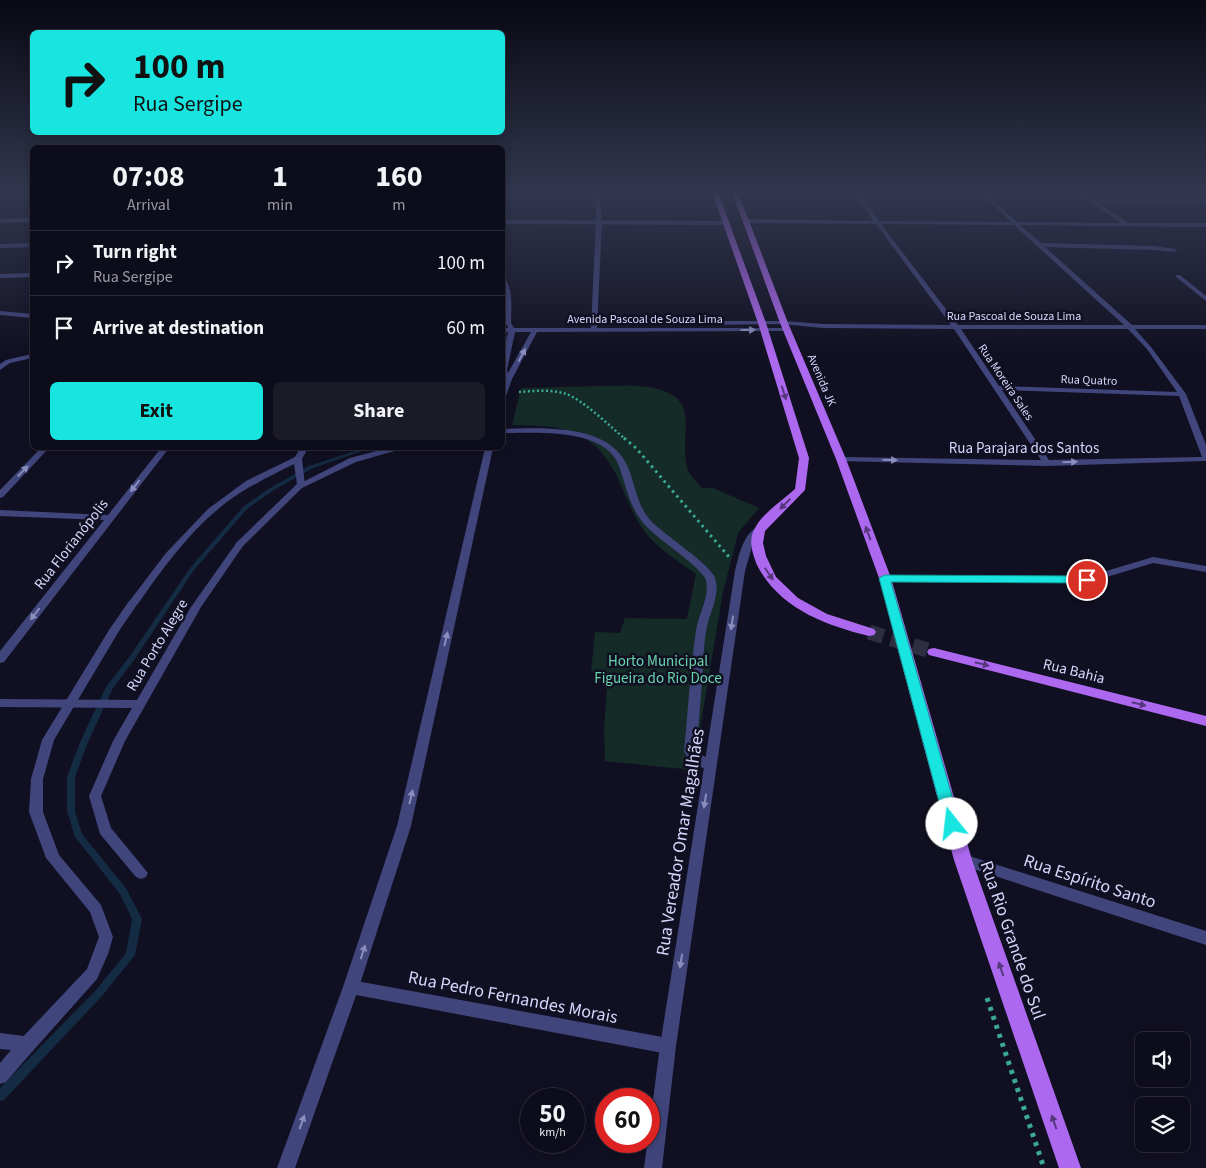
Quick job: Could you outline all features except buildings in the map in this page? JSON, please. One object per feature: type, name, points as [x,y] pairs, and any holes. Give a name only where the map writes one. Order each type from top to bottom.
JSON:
[{"type":"main road","points":[[734,247],[763,327],[804,458],[800,490],[760,528],[757,541],[758,554],[764,568],[779,589],[814,613],[841,624],[869,632]]},
{"type":"main road","name":"Avenida JK","points":[[755,247],[785,327],[841,460],[885,578]]},
{"type":"main road","name":"Rua Rio Grande do Sul","points":[[885,578],[962,860],[1070,1168]]},
{"type":"main road","name":"Rua Bahia","points":[[934,652],[1206,721]]},
{"type":"street","points":[[594,327],[598,247]]},
{"type":"street","name":"Rua Moreira Sales","points":[[895,247],[956,327],[1047,463]]},
{"type":"street","name":"Rua Parajara dos Santos","points":[[841,460],[1047,463],[1206,458],[1182,394],[1149,348],[1131,328],[1040,247]]},
{"type":"street","points":[[1096,247],[1174,250]]},
{"type":"street","points":[[0,276],[30,276]]},
{"type":"street","points":[[1178,276],[1206,299]]},
{"type":"street","points":[[505,285],[507,290],[508,326],[505,352]]},
{"type":"street","points":[[0,314],[30,316]]},
{"type":"street","name":"Avenida Pascoal de Souza Lima","points":[[508,326],[536,330],[594,327]]},
{"type":"street","name":"Avenida Pascoal de Souza Lima","points":[[508,326],[785,327]]},
{"type":"street","points":[[1198,326],[1206,333]]},
{"type":"street","name":"Rua Pascoal de Souza Lima","points":[[785,327],[1206,327]]},
{"type":"street","points":[[505,388],[508,379],[536,330]]},
{"type":"street","points":[[0,368],[8,361],[30,356]]},
{"type":"street","points":[[505,370],[514,370]]},
{"type":"street","points":[[505,374],[508,379]]},
{"type":"street","name":"Rua Quatro","points":[[996,388],[1182,394]]},
{"type":"street","points":[[505,431],[583,434],[599,440],[621,461],[630,494],[640,514],[651,527],[710,577],[712,590],[701,630],[690,752],[696,760],[710,766]]},
{"type":"street","points":[[0,495],[43,450]]},
{"type":"street","name":"Rua Florianópolis","points":[[0,659],[163,450]]},
{"type":"street","points":[[0,1076],[92,974],[106,937],[96,909],[53,858],[36,812],[37,779],[48,740],[133,603],[174,548],[211,511],[242,487],[298,459],[303,450]]},
{"type":"street","points":[[298,459],[301,484],[353,460],[388,450]]},
{"type":"street","points":[[286,1168],[351,987],[404,826],[489,450]]},
{"type":"street","name":"Rua Porto Alegre","points":[[141,873],[105,830],[95,796],[119,741],[196,607],[240,544],[301,484]]},
{"type":"street","points":[[0,513],[110,518]]},
{"type":"street","name":"Rua Vereador Omar Magalhães","points":[[653,1168],[668,1046],[740,571],[745,548],[750,538],[760,528]]},
{"type":"street","points":[[885,578],[1087,580],[1154,560],[1206,569]]},
{"type":"street","points":[[0,703],[139,704]]},
{"type":"street","name":"Rua Espírito Santo","points":[[962,860],[1206,938]]},
{"type":"street","name":"Rua Pedro Fernandes Morais","points":[[351,987],[668,1046]]},
{"type":"street","points":[[0,1041],[24,1044],[25,1047]]},
{"type":"path","points":[[536,391],[561,393],[574,399],[593,412],[636,448],[740,571]]},
{"type":"green space","name":"Horto Municipal Figueira do Rio Doce","points":[[644,386],[658,389],[672,395],[680,402],[686,422],[685,458],[688,470],[702,488],[713,488],[759,508],[738,533],[723,592],[693,770],[605,761],[604,729],[608,675],[591,672],[595,632],[620,633],[625,618],[687,619],[696,574],[654,542],[643,529],[606,458],[585,438],[573,432],[545,426],[512,425],[521,388]]},
{"type":"waterway","points":[[0,1096],[99,993],[130,955],[137,919],[123,891],[78,835],[71,811],[71,777],[84,742],[110,687],[132,658],[192,569],[245,508],[272,489],[311,467],[362,450]]},
{"type":"tunnel","points":[[869,632],[934,652]]},
{"type":"route","points":[[952,824],[885,578],[1087,580]]}]
